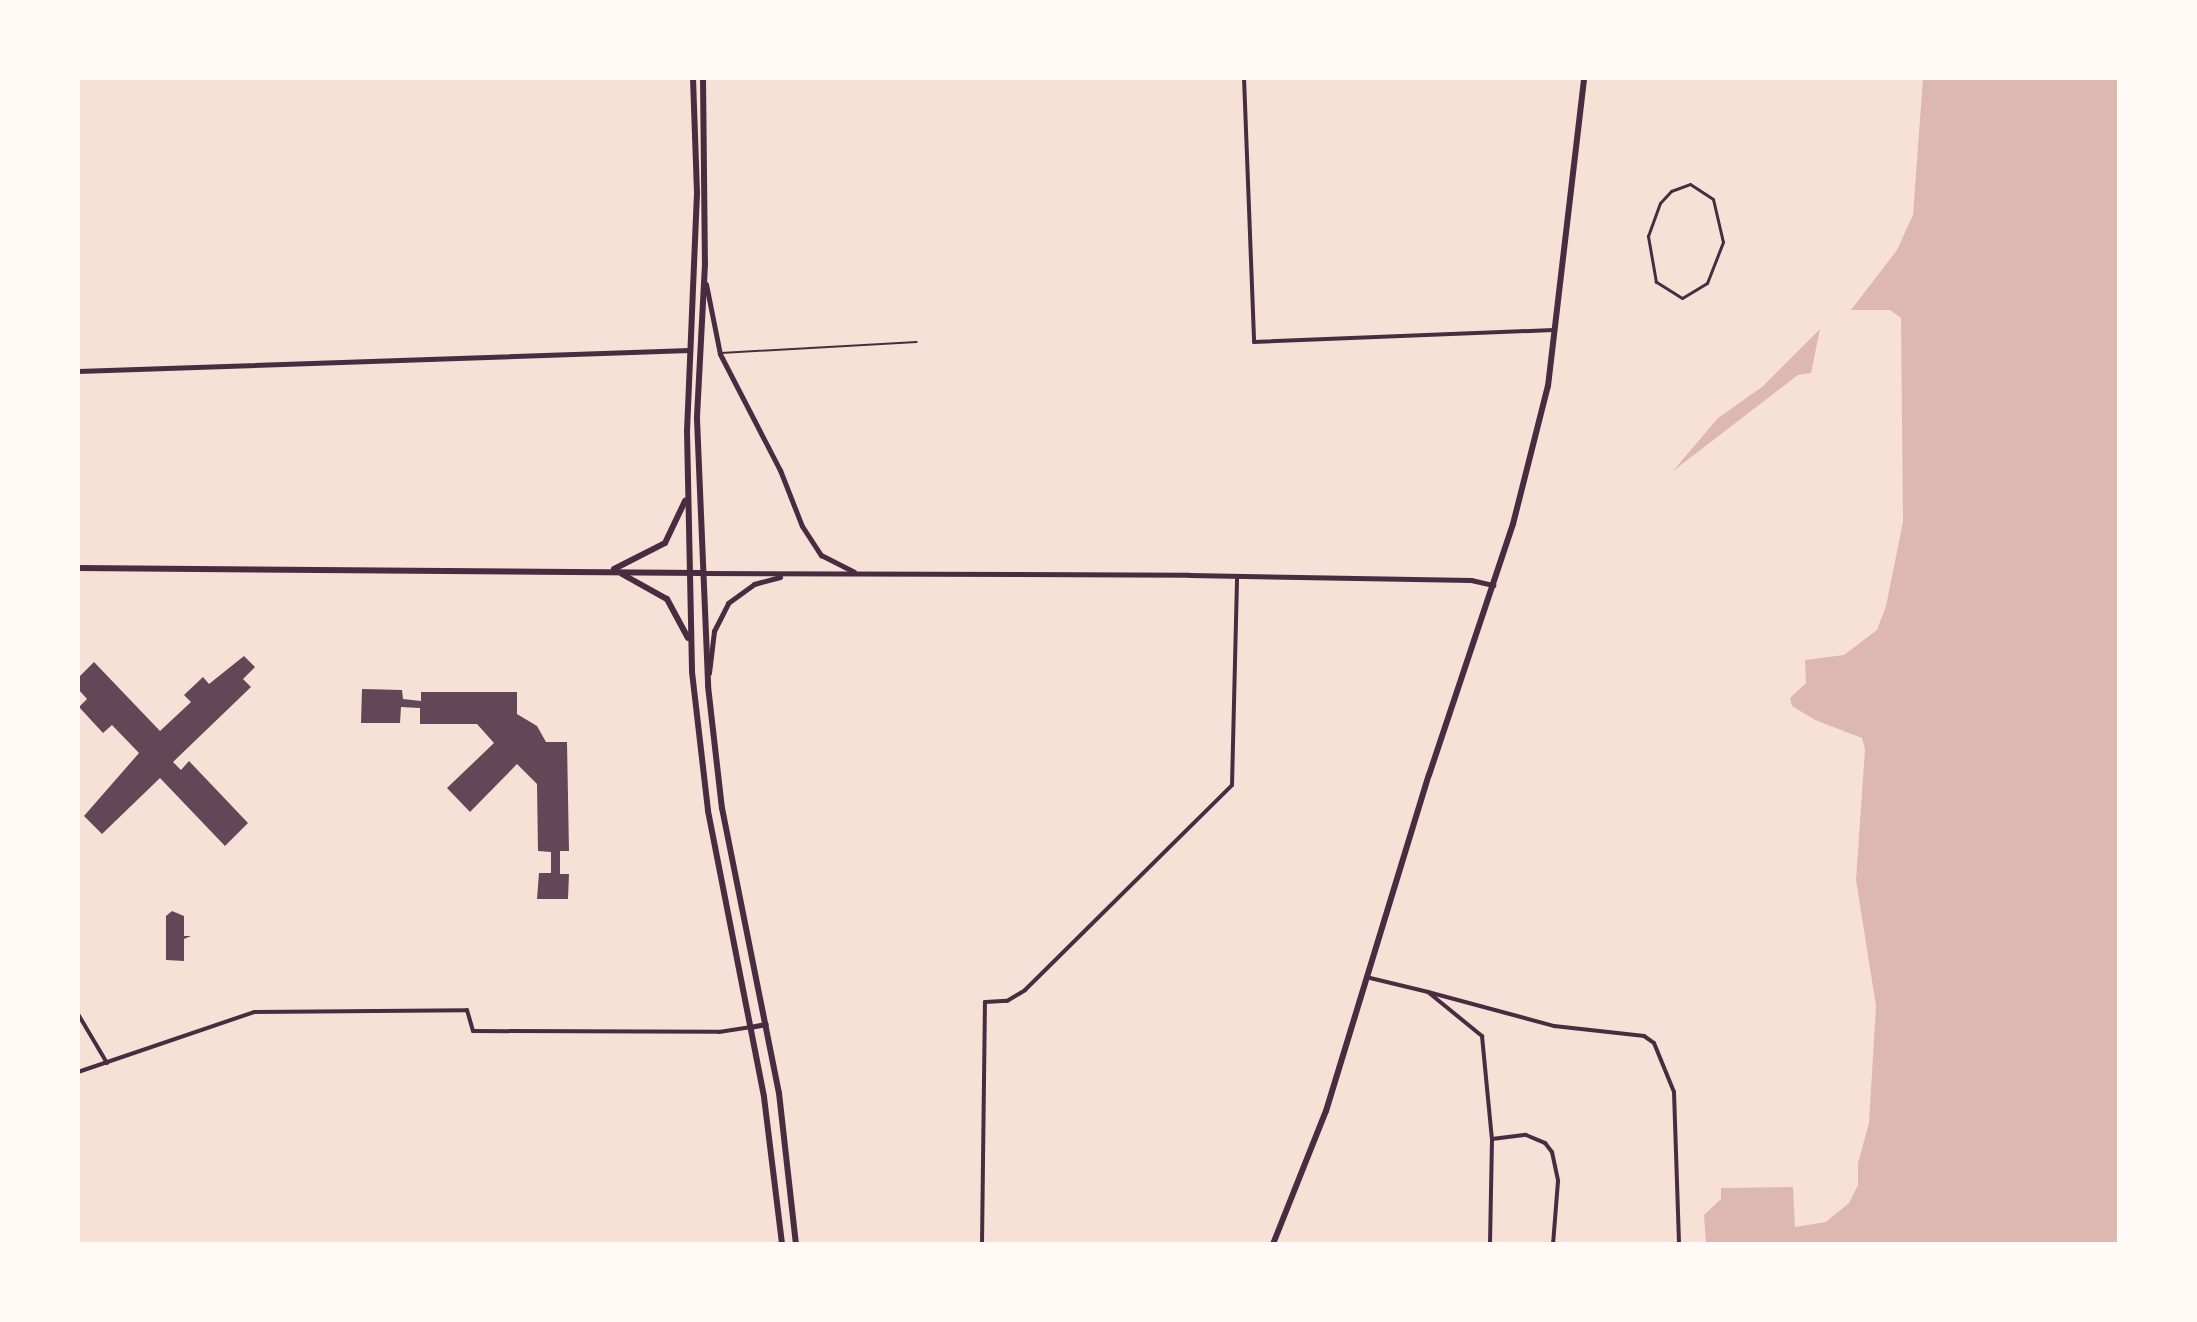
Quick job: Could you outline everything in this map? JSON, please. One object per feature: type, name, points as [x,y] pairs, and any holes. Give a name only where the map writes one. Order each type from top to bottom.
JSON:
[{"type":"main road","points":[[693,78],[697,193],[687,494],[690,644],[708,811],[776,1171],[782,1244]]},
{"type":"main road","points":[[703,78],[705,264],[697,419],[708,686],[722,808],[766,1024],[796,1244]]},
{"type":"main road","points":[[1273,1244],[1315,1142],[1493,585],[1538,429],[1556,330],[1584,78]]},
{"type":"main road","points":[[607,571],[665,543],[679,522],[687,494]]},
{"type":"main road","points":[[78,568],[702,573]]},
{"type":"main road","points":[[607,571],[639,581],[667,599],[690,644]]},
{"type":"street","points":[[1244,78],[1254,342],[1556,330]]},
{"type":"street","points":[[1690,184],[1713,199],[1723,242],[1707,283],[1691,296],[1677,297],[1656,282],[1648,236],[1660,203],[1671,191],[1690,184]]},
{"type":"street","points":[[705,264],[708,306],[720,354],[810,541],[829,562],[858,574]]},
{"type":"street","points":[[78,371],[690,350]]},
{"type":"street","points":[[702,573],[1471,580],[1493,585]]},
{"type":"street","points":[[708,686],[714,631],[728,603],[754,584],[793,574]]},
{"type":"street","points":[[982,1244],[985,1002],[1007,1001],[1025,990],[1232,785],[1237,577]]},
{"type":"street","points":[[1366,977],[1554,1026],[1644,1036],[1654,1043],[1674,1092],[1679,1244]]},
{"type":"street","points":[[1428,992],[1475,1027],[1487,1047],[1492,1139],[1490,1244]]},
{"type":"street","points":[[78,1072],[108,1064],[211,1023],[254,1012],[467,1010],[473,1031],[719,1032],[766,1024]]},
{"type":"street","points":[[78,1014],[108,1064]]},
{"type":"street","points":[[1492,1139],[1534,1137],[1552,1152],[1558,1181],[1553,1244]]},
{"type":"lane","points":[[720,354],[917,342]]},
{"type":"shaded area","points":[[1923,78],[2119,78],[2119,1244],[1706,1244],[1704,1215],[1721,1199],[1721,1188],[1793,1187],[1795,1227],[1826,1222],[1849,1203],[1858,1185],[1858,1163],[1869,1123],[1876,1006],[1856,880],[1865,749],[1862,738],[1815,720],[1792,706],[1790,698],[1806,683],[1805,660],[1844,655],[1877,630],[1886,606],[1903,522],[1901,318],[1890,310],[1851,310],[1897,250],[1913,215]]},
{"type":"shaded area","points":[[1820,329],[1811,373],[1798,375],[1673,471],[1718,418],[1762,387]]},
{"type":"building","points":[[244,656],[255,667],[243,679],[251,687],[173,762],[181,770],[189,761],[248,823],[225,846],[160,778],[102,834],[84,816],[139,753],[112,725],[103,733],[79,707],[87,699],[78,689],[78,678],[94,662],[160,731],[191,702],[184,695],[203,677],[209,684]]},
{"type":"building","points":[[362,689],[402,690],[403,699],[421,701],[421,692],[517,692],[517,714],[537,726],[546,742],[567,742],[569,851],[560,851],[560,874],[569,874],[568,899],[537,899],[539,873],[551,873],[551,852],[538,851],[537,784],[517,764],[470,812],[447,788],[494,743],[477,724],[420,724],[420,708],[401,707],[400,723],[361,723]]},
{"type":"building","points":[[172,911],[184,916],[184,936],[191,936],[184,939],[184,961],[166,960],[166,916]]}]
